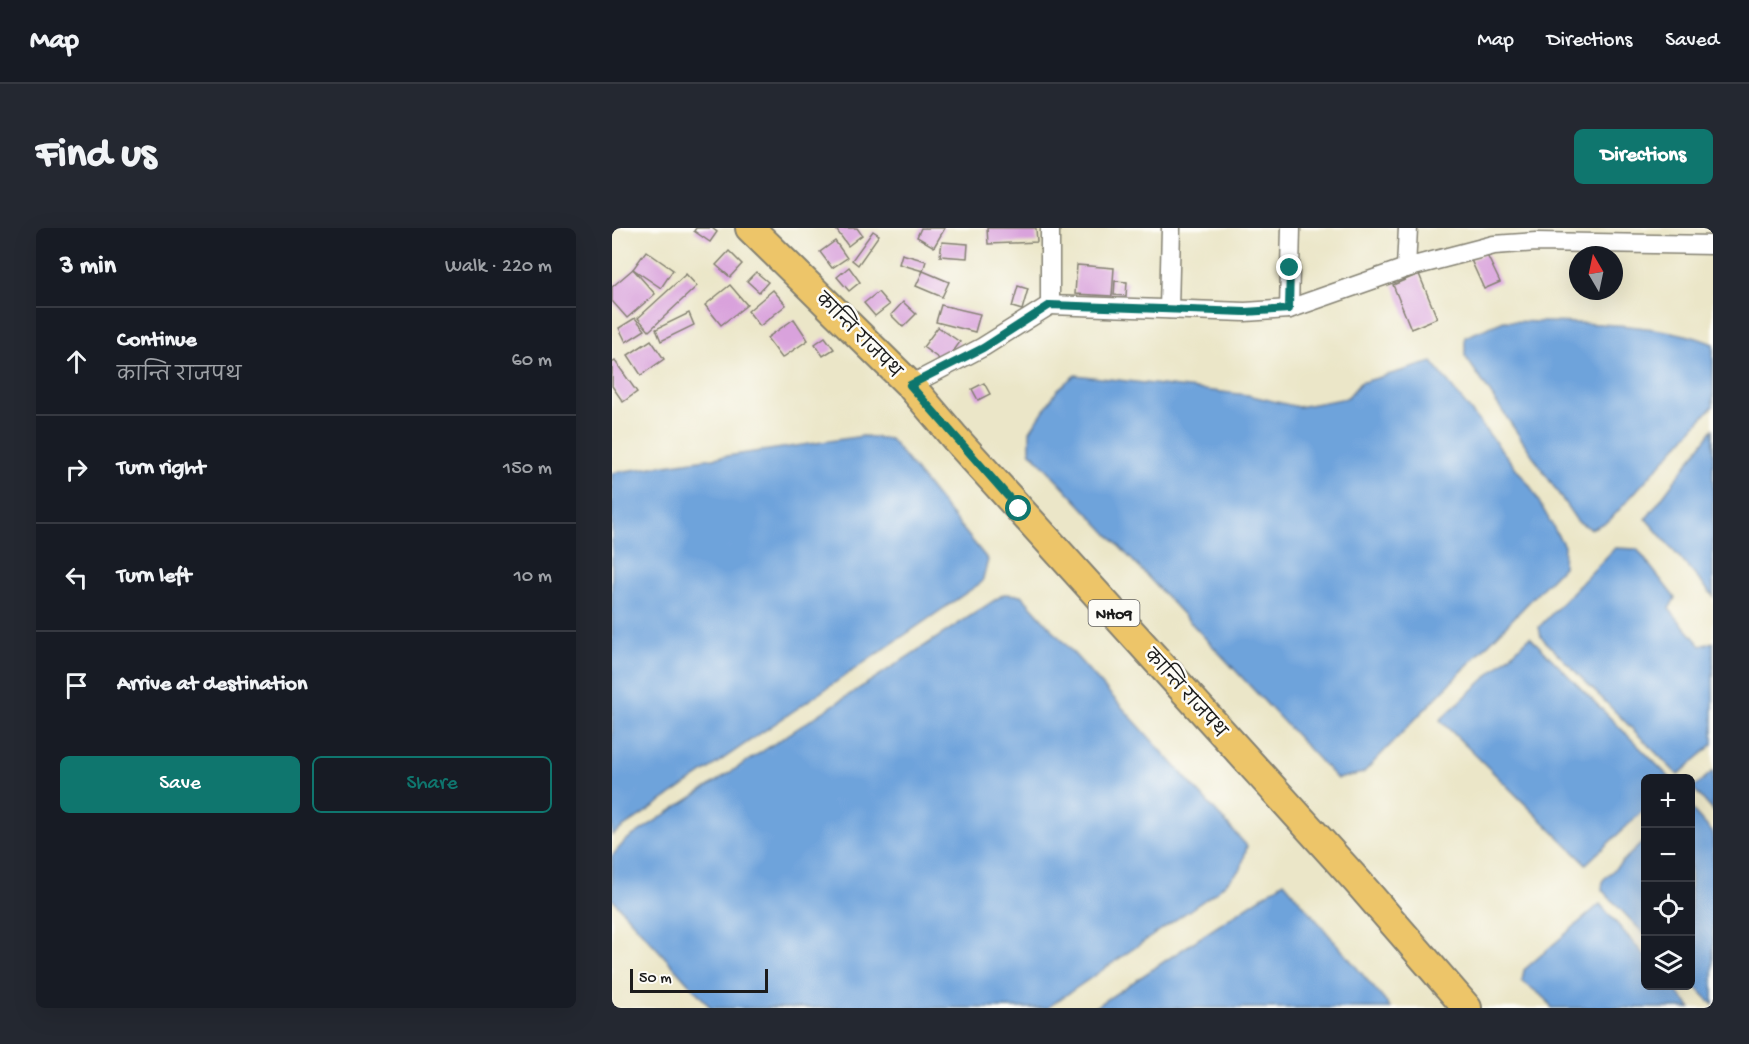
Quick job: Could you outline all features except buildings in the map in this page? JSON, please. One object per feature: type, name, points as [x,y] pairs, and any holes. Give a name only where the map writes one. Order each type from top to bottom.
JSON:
[{"type":"main road","name":"कान्ति राजपथ","points":[[750,228],[910,385],[955,438],[1349,872],[1467,1008]]},
{"type":"street","points":[[1050,228],[1050,305]]},
{"type":"street","points":[[1169,309],[1171,228]]},
{"type":"street","points":[[1289,309],[1290,228]]},
{"type":"street","points":[[1406,268],[1408,228]]},
{"type":"street","points":[[910,385],[983,348],[1050,305],[1245,312],[1289,309],[1406,268],[1494,245],[1536,242],[1713,245]]},
{"type":"water","points":[[1504,321],[1639,327],[1691,336],[1713,344],[1713,406],[1609,521],[1591,529],[1577,521],[1465,356],[1465,337]]},
{"type":"water","points":[[1432,362],[1530,486],[1564,546],[1563,567],[1363,773],[1337,779],[1030,451],[1030,431],[1058,389],[1075,375],[1248,395],[1298,407],[1347,398],[1360,383]]},
{"type":"water","points":[[1713,429],[1713,596],[1646,519]]},
{"type":"water","points":[[863,436],[890,439],[988,560],[982,582],[612,835],[612,473]]},
{"type":"water","points":[[1615,548],[1637,549],[1675,598],[1669,609],[1701,646],[1713,642],[1713,744],[1677,774],[1541,637],[1539,627]]},
{"type":"water","points":[[1004,594],[1021,595],[1247,846],[1241,869],[1216,892],[1047,1008],[711,1008],[612,899],[612,856],[626,840]]},
{"type":"water","points":[[1530,637],[1666,774],[1641,774],[1641,813],[1586,864],[1440,720]]},
{"type":"water","points":[[1713,771],[1713,811],[1695,790],[1695,786]]},
{"type":"water","points":[[1695,813],[1713,833],[1713,1005],[1695,986]]},
{"type":"water","points":[[1641,844],[1641,931],[1602,890],[1603,880]]},
{"type":"water","points":[[1284,882],[1391,1008],[1094,1008]]},
{"type":"water","points":[[1600,904],[1641,951],[1641,990],[1675,990],[1691,1008],[1552,1008],[1546,999],[1522,981],[1524,970]]},
{"type":"route","points":[[1019,509],[910,385],[983,348],[1050,305],[1245,312],[1289,309],[1290,268]]}]
